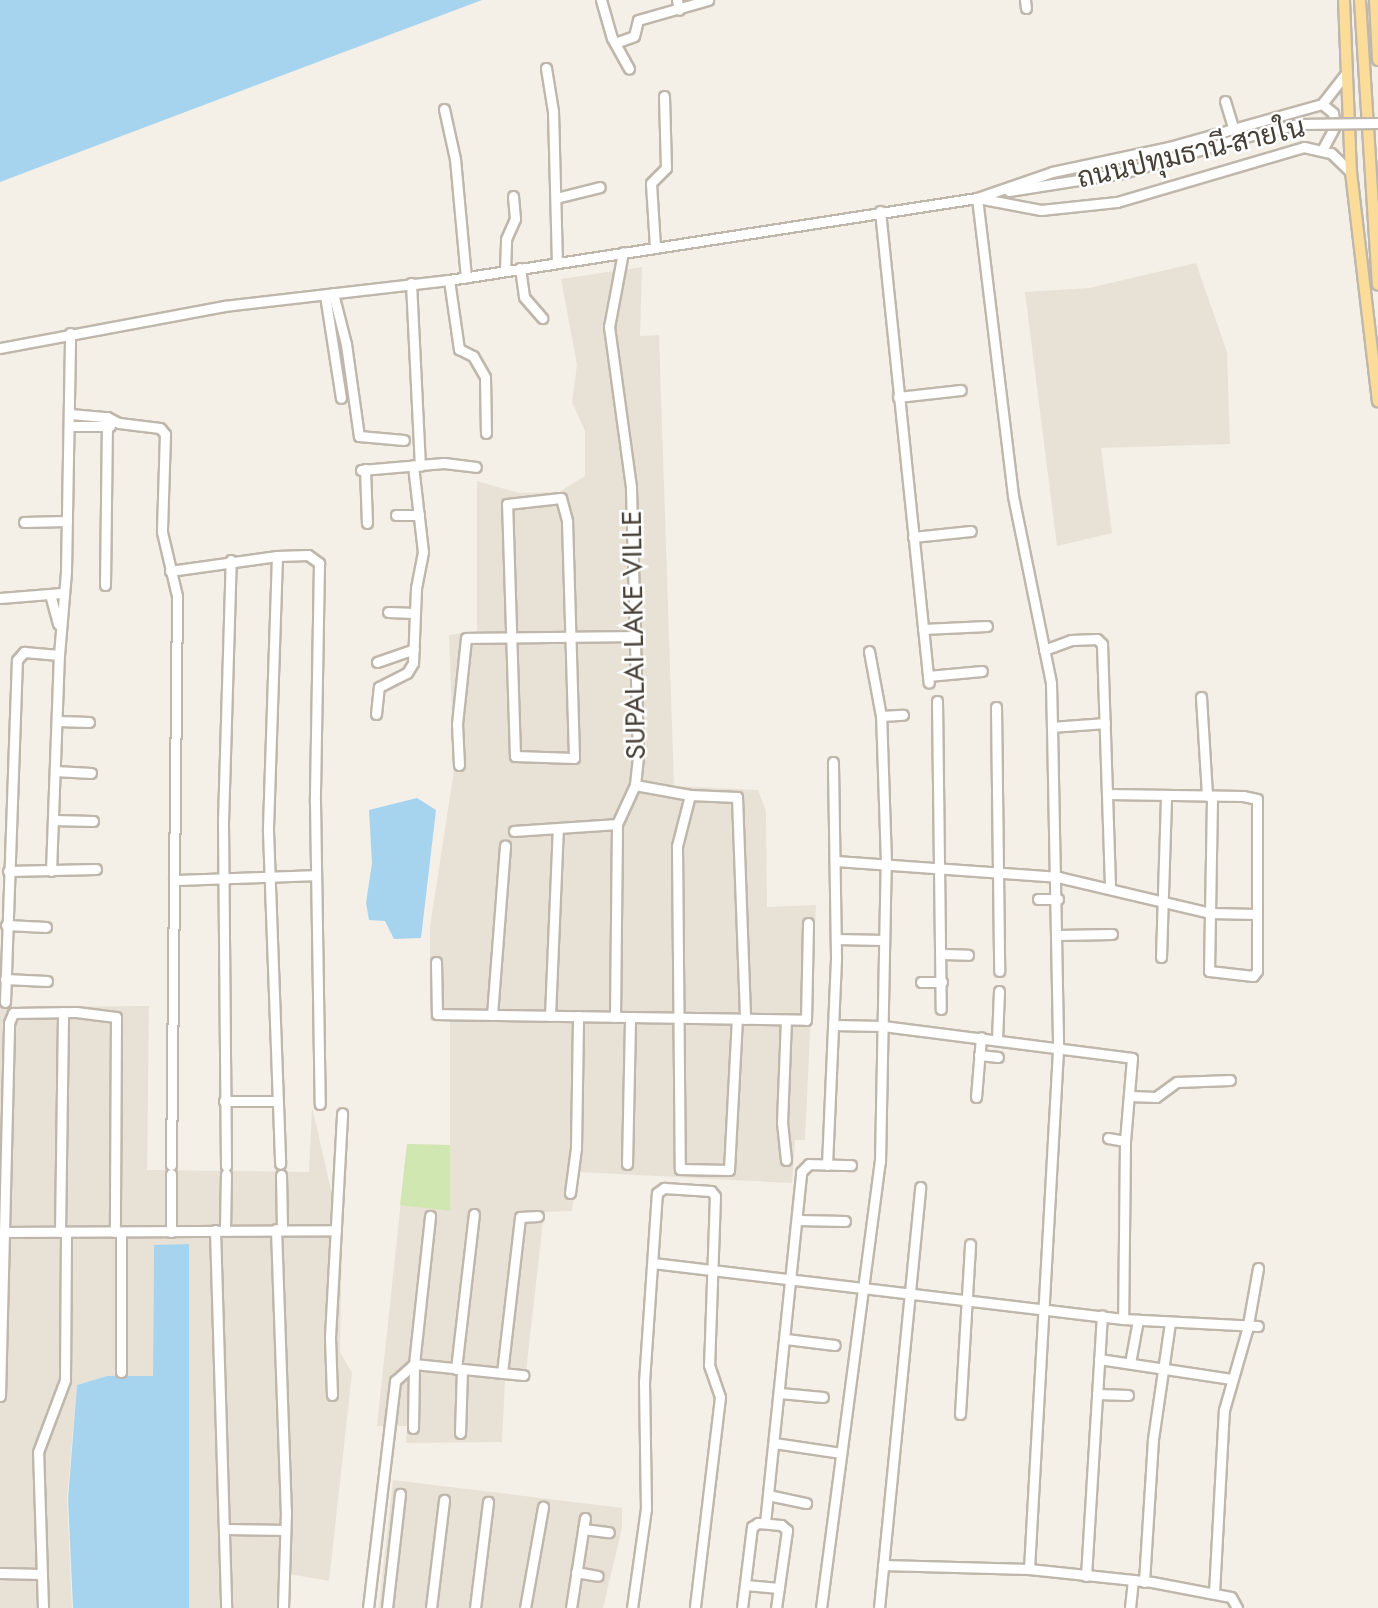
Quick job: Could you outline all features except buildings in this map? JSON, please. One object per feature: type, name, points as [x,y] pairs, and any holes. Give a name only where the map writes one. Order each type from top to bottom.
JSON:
[{"type":"main road","points":[[1344,0],[1351,172],[1378,401]]},
{"type":"main road","points":[[1345,37],[1350,0]]},
{"type":"main road","points":[[1360,0],[1378,284]]},
{"type":"main road","points":[[1376,0],[1378,60]]},
{"type":"street","points":[[601,0],[615,43],[629,69]]},
{"type":"street","points":[[677,0],[679,10]]},
{"type":"street","points":[[615,43],[634,36],[638,20],[708,0]]},
{"type":"street","points":[[546,68],[556,198],[557,263]]},
{"type":"street","points":[[0,348],[70,333],[273,300],[449,280],[977,198],[1003,191],[1019,181],[1169,147],[1321,104],[1346,74]]},
{"type":"street","points":[[655,247],[651,183],[666,168],[664,96]]},
{"type":"street","points":[[1225,101],[1233,128]]},
{"type":"street","points":[[1321,104],[1333,113],[1335,126],[1323,149]]},
{"type":"street","points":[[444,109],[455,159],[466,277]]},
{"type":"street","name":"ถนนปทุมธานี-สายใน","points":[[1003,191],[1123,173],[1298,124],[1378,123]]},
{"type":"street","points":[[977,198],[1041,210],[1081,207],[1135,198],[1293,149],[1323,149],[1351,172]]},
{"type":"street","points":[[556,198],[600,187]]},
{"type":"street","points":[[505,271],[506,239],[515,219],[513,196]]},
{"type":"street","points":[[977,198],[1013,496],[1044,650],[1052,727],[1058,877],[1058,1046],[1029,1569]]},
{"type":"street","points":[[880,211],[929,679],[982,671]]},
{"type":"street","name":"SUPALAI LAKE VILLE","points":[[615,1017],[617,824],[635,785],[631,487],[609,327],[623,252]]},
{"type":"street","points":[[520,268],[524,298],[542,318]]},
{"type":"street","points":[[449,280],[459,349],[473,356],[485,377],[486,433]]},
{"type":"street","points":[[376,714],[379,687],[411,669],[414,613],[423,552],[416,466],[411,284]]},
{"type":"street","points":[[329,294],[341,398]]},
{"type":"street","points":[[329,294],[346,344],[359,436],[404,440]]},
{"type":"street","points":[[51,871],[58,721],[59,626],[67,521],[70,333]]},
{"type":"street","points":[[898,397],[961,390]]},
{"type":"street","points":[[70,414],[157,428],[165,434],[162,532],[177,596],[171,1232]]},
{"type":"street","points":[[70,426],[107,422]]},
{"type":"street","points":[[105,584],[107,422]]},
{"type":"street","points":[[367,523],[363,469],[477,467]]},
{"type":"street","points":[[561,498],[567,521],[574,758],[515,755],[512,637],[507,504],[561,498]]},
{"type":"street","points":[[396,515],[419,514]]},
{"type":"street","points":[[24,522],[67,521]]},
{"type":"street","points":[[913,537],[971,531]]},
{"type":"street","points":[[170,571],[231,560],[277,556],[308,555],[319,563],[321,571],[315,875],[320,1104]]},
{"type":"street","points":[[277,556],[269,877],[280,1164]]},
{"type":"street","points":[[226,1608],[227,1529],[220,1230],[226,1170],[223,878],[231,560]]},
{"type":"street","points":[[0,598],[62,593]]},
{"type":"street","points":[[50,594],[59,626]]},
{"type":"street","points":[[388,612],[414,613]]},
{"type":"street","points":[[923,629],[987,626]]},
{"type":"street","points":[[458,765],[457,724],[466,638],[635,636]]},
{"type":"street","points":[[1044,650],[1071,640],[1100,640],[1110,888]]},
{"type":"street","points":[[377,662],[414,649]]},
{"type":"street","points":[[821,1608],[880,1162],[886,863],[881,716],[869,651]]},
{"type":"street","points":[[5,1002],[16,660],[24,652],[59,655]]},
{"type":"street","points":[[1107,794],[1209,796],[1257,799],[1257,971],[1253,976],[1209,971],[1209,796],[1201,697]]},
{"type":"street","points":[[937,701],[944,954],[941,1009]]},
{"type":"street","points":[[996,707],[999,971]]},
{"type":"street","points":[[881,716],[903,715]]},
{"type":"street","points":[[58,721],[89,722]]},
{"type":"street","points":[[1052,727],[1105,723]]},
{"type":"street","points":[[827,1165],[837,861],[832,762]]},
{"type":"street","points":[[55,771],[91,773]]},
{"type":"street","points":[[635,785],[690,795],[737,797],[741,1019],[729,1170],[680,1169],[682,1018],[677,846],[690,795]]},
{"type":"street","points":[[1161,957],[1166,795]]},
{"type":"street","points":[[52,820],[93,821]]},
{"type":"street","points":[[514,831],[617,824]]},
{"type":"street","points":[[550,1016],[558,828]]},
{"type":"street","points":[[492,1015],[505,845]]},
{"type":"street","points":[[837,861],[942,868],[996,876],[1058,877],[1210,913],[1256,914]]},
{"type":"street","points":[[8,870],[96,869]]},
{"type":"street","points":[[174,880],[315,875]]},
{"type":"street","points":[[1038,899],[1058,899]]},
{"type":"street","points":[[436,962],[437,1014],[806,1020],[808,923]]},
{"type":"street","points":[[6,925],[46,927]]},
{"type":"street","points":[[1058,935],[1112,934]]},
{"type":"street","points":[[836,939],[883,940]]},
{"type":"street","points":[[944,954],[968,955]]},
{"type":"street","points":[[5,979],[47,981]]},
{"type":"street","points":[[921,982],[942,982]]},
{"type":"street","points":[[997,1039],[999,991]]},
{"type":"street","points":[[0,1396],[9,1018],[18,1011],[107,1013],[117,1021],[121,1372]]},
{"type":"street","points":[[43,1608],[38,1452],[65,1380],[63,1012]]},
{"type":"street","points":[[570,1193],[576,1148],[579,1016]]},
{"type":"street","points":[[627,1164],[630,1017]]},
{"type":"street","points":[[786,1020],[782,1123],[786,1160]]},
{"type":"street","points":[[833,1025],[883,1026],[1058,1046],[1132,1058],[1125,1141],[1123,1319]]},
{"type":"street","points":[[976,1097],[981,1037]]},
{"type":"street","points":[[979,1055],[998,1057]]},
{"type":"street","points":[[1130,1096],[1156,1097],[1177,1082],[1230,1080]]},
{"type":"street","points":[[224,1101],[277,1101]]},
{"type":"street","points":[[332,1395],[342,1113]]},
{"type":"street","points":[[1108,1138],[1125,1141]]},
{"type":"street","points":[[765,1523],[803,1166],[850,1165]]},
{"type":"street","points":[[281,1175],[279,1229],[285,1530],[283,1608]]},
{"type":"street","points":[[879,1608],[920,1187]]},
{"type":"street","points":[[632,1608],[646,1509],[643,1393],[659,1189],[711,1191],[715,1196],[709,1365],[720,1397],[695,1608]]},
{"type":"street","points":[[460,1433],[459,1369],[474,1214]]},
{"type":"street","points":[[413,1428],[414,1364],[430,1216]]},
{"type":"street","points":[[502,1373],[520,1217],[538,1216]]},
{"type":"street","points":[[797,1220],[845,1221]]},
{"type":"street","points":[[6,1232],[336,1230]]},
{"type":"street","points":[[960,1414],[970,1244]]},
{"type":"street","points":[[653,1264],[1123,1319],[1253,1326]]},
{"type":"street","points":[[1214,1593],[1222,1423],[1232,1379],[1253,1326],[1258,1268]]},
{"type":"street","points":[[1086,1576],[1102,1315]]},
{"type":"street","points":[[1130,1363],[1138,1320]]},
{"type":"street","points":[[1144,1582],[1162,1367],[1170,1322]]},
{"type":"street","points":[[786,1339],[835,1345]]},
{"type":"street","points":[[1099,1359],[1232,1379]]},
{"type":"street","points":[[368,1608],[395,1381],[414,1364],[523,1375]]},
{"type":"street","points":[[780,1393],[823,1397]]},
{"type":"street","points":[[1097,1394],[1128,1395]]},
{"type":"street","points":[[774,1443],[841,1454]]},
{"type":"street","points":[[387,1608],[400,1494]]},
{"type":"street","points":[[768,1495],[806,1503]]},
{"type":"street","points":[[431,1608],[444,1500]]},
{"type":"street","points":[[475,1608],[488,1502]]},
{"type":"street","points":[[525,1608],[543,1507]]},
{"type":"street","points":[[571,1608],[584,1518]]},
{"type":"street","points":[[743,1608],[752,1527],[765,1523],[787,1530],[776,1608]]},
{"type":"street","points":[[227,1529],[285,1530]]},
{"type":"street","points":[[583,1530],[610,1532]]},
{"type":"street","points":[[883,1565],[1029,1569],[1144,1582],[1231,1597],[1237,1608]]},
{"type":"street","points":[[576,1572],[598,1576]]},
{"type":"street","points":[[0,1573],[41,1574]]},
{"type":"street","points":[[1130,1608],[1133,1581]]},
{"type":"street","points":[[745,1585],[779,1588]]},
{"type":"shaded area","points":[[1196,263],[1227,352],[1230,444],[1101,448],[1112,533],[1057,546],[1025,292],[1089,288]]},
{"type":"shaded area","points":[[642,267],[640,336],[659,335],[674,786],[758,790],[766,811],[767,907],[816,905],[805,1140],[795,1140],[792,1183],[578,1172],[572,1211],[544,1212],[525,1381],[505,1380],[502,1442],[406,1443],[407,1426],[377,1426],[407,1144],[450,1145],[450,1020],[430,1021],[430,927],[454,770],[449,635],[477,631],[477,481],[519,493],[559,492],[585,476],[585,431],[572,402],[577,365],[561,279]]},
{"type":"shaded area","points":[[149,1006],[147,1170],[309,1172],[312,1107],[342,1237],[340,1352],[352,1373],[329,1581],[289,1574],[287,1608],[189,1608],[189,1245],[154,1245],[153,1376],[107,1376],[77,1385],[67,1499],[72,1608],[0,1608],[0,1007]]},
{"type":"shaded area","points":[[393,1480],[622,1508],[622,1528],[603,1608],[379,1608]]},
{"type":"green space","points":[[407,1144],[450,1145],[450,1211],[400,1205]]},
{"type":"water","points":[[0,0],[482,0],[0,182]]},
{"type":"water","points":[[417,798],[436,810],[421,938],[394,939],[385,921],[369,920],[366,903],[372,863],[369,810]]},
{"type":"water","points":[[189,1244],[189,1608],[73,1608],[68,1499],[77,1385],[107,1376],[153,1376],[154,1245]]}]
